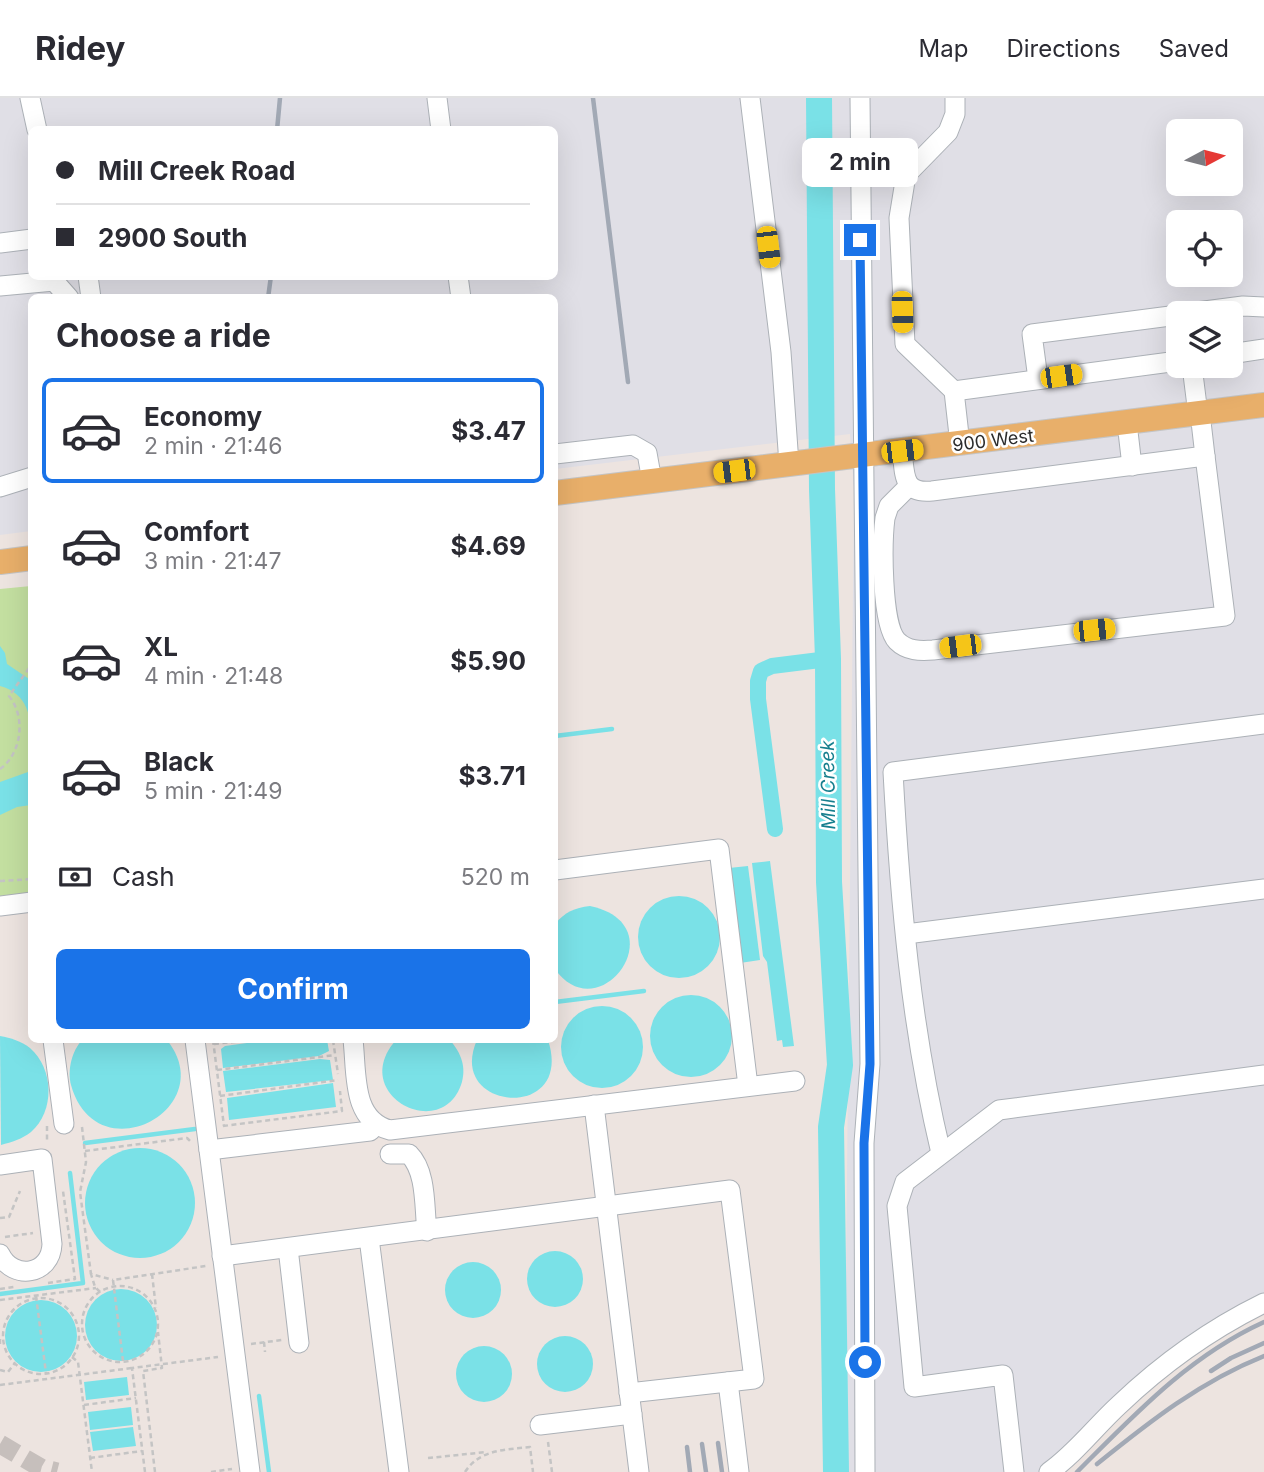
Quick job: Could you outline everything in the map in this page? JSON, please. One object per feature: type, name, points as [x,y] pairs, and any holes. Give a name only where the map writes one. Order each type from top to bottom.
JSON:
[{"type":"main road","name":"900 West","points":[[558,493],[1264,405]]},
{"type":"main road","points":[[0,562],[28,558]]},
{"type":"street","points":[[30,98],[36,126]]},
{"type":"street","points":[[438,98],[441,126]]},
{"type":"street","points":[[750,98],[781,352],[799,463]]},
{"type":"street","points":[[860,98],[870,1064],[864,1143],[865,1472]]},
{"type":"street","points":[[955,98],[955,114],[948,132],[906,175],[899,218],[905,344],[954,391],[960,444]]},
{"type":"street","points":[[0,243],[28,240]]},
{"type":"street","points":[[0,286],[54,281],[65,294]]},
{"type":"street","points":[[1243,306],[1264,307]]},
{"type":"street","points":[[1038,379],[1032,334],[1166,317]]},
{"type":"street","points":[[1243,352],[1264,349]]},
{"type":"street","points":[[954,391],[1166,363]]},
{"type":"street","points":[[909,485],[889,506],[885,517],[885,593],[889,626],[897,640],[912,649],[933,650],[1225,616],[1194,378]]},
{"type":"street","points":[[1127,423],[1132,466]]},
{"type":"street","points":[[558,454],[633,445],[647,453],[652,481]]},
{"type":"street","points":[[902,451],[906,481],[924,492],[1205,456]]},
{"type":"street","points":[[3,486],[28,478]]},
{"type":"street","points":[[941,1153],[925,1087],[898,865],[893,772],[1264,723]]},
{"type":"street","points":[[558,870],[719,849],[748,1086]]},
{"type":"street","points":[[906,934],[1264,889]]},
{"type":"street","points":[[0,906],[28,902]]},
{"type":"street","points":[[53,1043],[64,1124]]},
{"type":"street","points":[[207,1043],[215,1127],[209,1150],[249,1470]]},
{"type":"street","points":[[353,1043],[361,1106],[376,1125],[390,1129],[795,1081]]},
{"type":"street","points":[[1014,1472],[1003,1375],[914,1387],[897,1206],[905,1182],[999,1110],[1264,1075]]},
{"type":"street","points":[[594,1105],[639,1472]]},
{"type":"street","points":[[209,1150],[370,1131],[376,1125]]},
{"type":"street","points":[[390,1154],[409,1154],[415,1160],[420,1171],[427,1231]]},
{"type":"street","points":[[0,1165],[42,1160],[52,1255],[38,1268],[22,1271],[12,1269],[0,1254]]},
{"type":"street","points":[[223,1260],[288,1248],[730,1190],[754,1379],[629,1393]]},
{"type":"street","points":[[369,1238],[399,1472]]},
{"type":"street","points":[[288,1248],[299,1340]]},
{"type":"street","points":[[1049,1472],[1120,1403],[1210,1331],[1264,1303]]},
{"type":"street","points":[[728,1382],[739,1472]]},
{"type":"street","points":[[543,1425],[632,1414]]},
{"type":"path","points":[[0,769],[13,757],[18,743],[19,722],[9,695],[28,669]]},
{"type":"path","points":[[0,881],[28,879]]},
{"type":"path","points":[[208,1043],[217,1070],[220,1096],[215,1127],[342,1111],[333,1043]]},
{"type":"path","points":[[217,1070],[335,1055]]},
{"type":"path","points":[[220,1096],[338,1080]]},
{"type":"path","points":[[64,1124],[81,1123],[86,1162],[80,1192],[91,1274],[100,1292]]},
{"type":"path","points":[[85,1151],[187,1138],[200,1151],[209,1150]]},
{"type":"path","points":[[0,1218],[9,1217],[20,1191]]},
{"type":"path","points":[[0,1238],[50,1231]]},
{"type":"path","points":[[91,1274],[113,1280],[223,1260]]},
{"type":"path","points":[[152,1274],[162,1368],[143,1371],[155,1472]]},
{"type":"path","points":[[113,1280],[123,1362]]},
{"type":"path","points":[[0,1347],[1,1340],[6,1319],[13,1309],[36,1297],[58,1302],[67,1309],[75,1318],[80,1331],[87,1343],[96,1354],[107,1360],[123,1362],[145,1354],[158,1332],[157,1319],[154,1307],[147,1297],[137,1290],[114,1287],[100,1292],[86,1307],[80,1331],[78,1343],[72,1357],[65,1366],[46,1373],[27,1372],[8,1355],[1,1340]]},
{"type":"path","points":[[0,1300],[96,1288]]},
{"type":"path","points":[[36,1297],[46,1373]]},
{"type":"path","points":[[0,1385],[162,1364],[264,1342],[299,1340]]},
{"type":"path","points":[[264,1342],[265,1352]]},
{"type":"path","points":[[72,1357],[78,1362],[92,1472]]},
{"type":"path","points":[[0,1370],[8,1373],[15,1363]]},
{"type":"path","points":[[132,1368],[145,1472]]},
{"type":"path","points":[[84,1405],[136,1398]]},
{"type":"path","points":[[543,1425],[552,1472]]},
{"type":"path","points":[[428,1458],[530,1447],[533,1472]]},
{"type":"path","points":[[90,1458],[142,1451]]},
{"type":"path","points":[[465,1472],[473,1462],[491,1451]]},
{"type":"path","points":[[211,1472],[249,1470]]},
{"type":"shaded area","points":[[0,98],[1264,98],[1264,1313],[1238,1325],[1174,1369],[1094,1435],[1059,1472],[844,1472],[854,490],[850,434],[558,469],[558,294],[28,294],[28,531],[0,535]]},
{"type":"green space","points":[[28,586],[28,899],[0,903],[0,589]]},
{"type":"water","points":[[0,646],[5,653],[7,664],[28,678],[28,714],[20,698],[0,686]]},
{"type":"water","points":[[28,772],[28,805],[0,815],[0,782]]},
{"type":"water","points":[[770,861],[794,1046],[783,1047],[782,1040],[777,1041],[767,962],[763,956],[752,863]]},
{"type":"water","points":[[748,866],[760,960],[740,963],[729,868]]},
{"type":"water","points":[[679,896],[695,900],[708,908],[716,921],[720,937],[716,953],[708,966],[695,974],[679,978],[663,974],[650,966],[642,953],[638,937],[642,921],[650,908],[663,900]]},
{"type":"water","points":[[590,906],[616,917],[628,933],[629,951],[622,968],[609,982],[591,988],[573,985],[558,972],[558,921],[579,908]]},
{"type":"water","points":[[691,995],[707,999],[720,1007],[728,1020],[732,1036],[728,1052],[720,1065],[707,1073],[691,1077],[675,1073],[662,1065],[654,1052],[650,1036],[654,1020],[662,1007],[675,999]]},
{"type":"water","points":[[602,1006],[618,1010],[631,1018],[639,1031],[643,1047],[639,1063],[631,1076],[618,1084],[602,1088],[586,1084],[573,1076],[565,1063],[561,1047],[565,1031],[573,1018],[586,1010]]},
{"type":"water","points":[[0,1036],[23,1043],[38,1057],[44,1067],[48,1090],[48,1102],[39,1123],[24,1137],[1,1145]]},
{"type":"water","points":[[169,1043],[180,1065],[179,1089],[167,1108],[149,1122],[127,1129],[104,1126],[85,1112],[71,1085],[70,1067],[78,1044]]},
{"type":"water","points":[[246,1043],[328,1043],[329,1051],[319,1056],[223,1068],[221,1049]]},
{"type":"water","points":[[394,1043],[452,1043],[463,1066],[461,1085],[450,1102],[435,1110],[419,1110],[403,1105],[390,1093],[383,1078],[384,1060]]},
{"type":"water","points":[[476,1043],[548,1043],[551,1066],[544,1085],[529,1095],[511,1098],[493,1093],[478,1082],[472,1064]]},
{"type":"water","points":[[330,1060],[333,1080],[226,1092],[223,1071]]},
{"type":"water","points":[[333,1083],[336,1107],[229,1120],[227,1098]]},
{"type":"water","points":[[140,1148],[161,1152],[179,1164],[191,1182],[195,1203],[191,1224],[179,1242],[161,1254],[140,1258],[119,1254],[101,1242],[89,1224],[85,1203],[89,1182],[101,1164],[119,1152]]},
{"type":"water","points":[[550,1251],[560,1251],[575,1259],[581,1268],[581,1290],[575,1299],[560,1307],[550,1307],[532,1295],[527,1284],[527,1274],[539,1256]]},
{"type":"water","points":[[468,1262],[478,1262],[493,1270],[499,1279],[499,1301],[493,1310],[478,1318],[468,1318],[450,1306],[445,1295],[445,1285],[457,1267]]},
{"type":"water","points":[[121,1289],[141,1295],[151,1305],[157,1325],[151,1345],[141,1355],[121,1361],[101,1355],[91,1345],[85,1325],[91,1305],[101,1295]]},
{"type":"water","points":[[41,1300],[61,1306],[71,1316],[77,1336],[71,1356],[61,1366],[41,1372],[21,1366],[11,1356],[5,1336],[11,1316],[21,1306]]},
{"type":"water","points":[[560,1336],[570,1336],[585,1344],[591,1353],[591,1375],[585,1384],[570,1392],[560,1392],[542,1380],[537,1369],[537,1359],[549,1341]]},
{"type":"water","points":[[479,1346],[489,1346],[504,1354],[510,1363],[510,1385],[504,1394],[489,1402],[479,1402],[461,1390],[456,1379],[456,1369],[468,1351]]},
{"type":"water","points":[[127,1377],[129,1395],[86,1400],[84,1382]]},
{"type":"water","points":[[131,1407],[133,1425],[90,1430],[88,1412]]},
{"type":"water","points":[[133,1427],[136,1446],[93,1451],[90,1432]]},
{"type":"waterway","name":"Mill Creek","points":[[819,98],[829,882],[840,1065],[831,1127],[836,1472]]},
{"type":"waterway","points":[[775,829],[758,699],[761,671],[772,666],[828,659]]},
{"type":"waterway","points":[[558,736],[612,729]]},
{"type":"waterway","points":[[558,1002],[644,991]]},
{"type":"waterway","points":[[85,1143],[195,1129]]},
{"type":"waterway","points":[[0,1294],[83,1283],[70,1173]]},
{"type":"waterway","points":[[259,1396],[269,1472]]},
{"type":"tunnel","points":[[0,1444],[41,1468],[57,1472]]},
{"type":"railway","points":[[277,126],[280,98]]},
{"type":"railway","points":[[593,98],[628,382]]},
{"type":"railway","points":[[269,294],[270,280]]},
{"type":"railway","points":[[1077,1472],[1142,1408],[1187,1369],[1237,1336],[1264,1322]]},
{"type":"railway","points":[[1211,1371],[1231,1358],[1264,1343]]},
{"type":"railway","points":[[1097,1464],[1197,1390],[1264,1356]]},
{"type":"railway","points":[[718,1443],[722,1472]]},
{"type":"railway","points":[[702,1444],[706,1472]]},
{"type":"railway","points":[[687,1447],[690,1472]]},
{"type":"route","points":[[860,240],[870,1064],[864,1143],[865,1362]]}]
